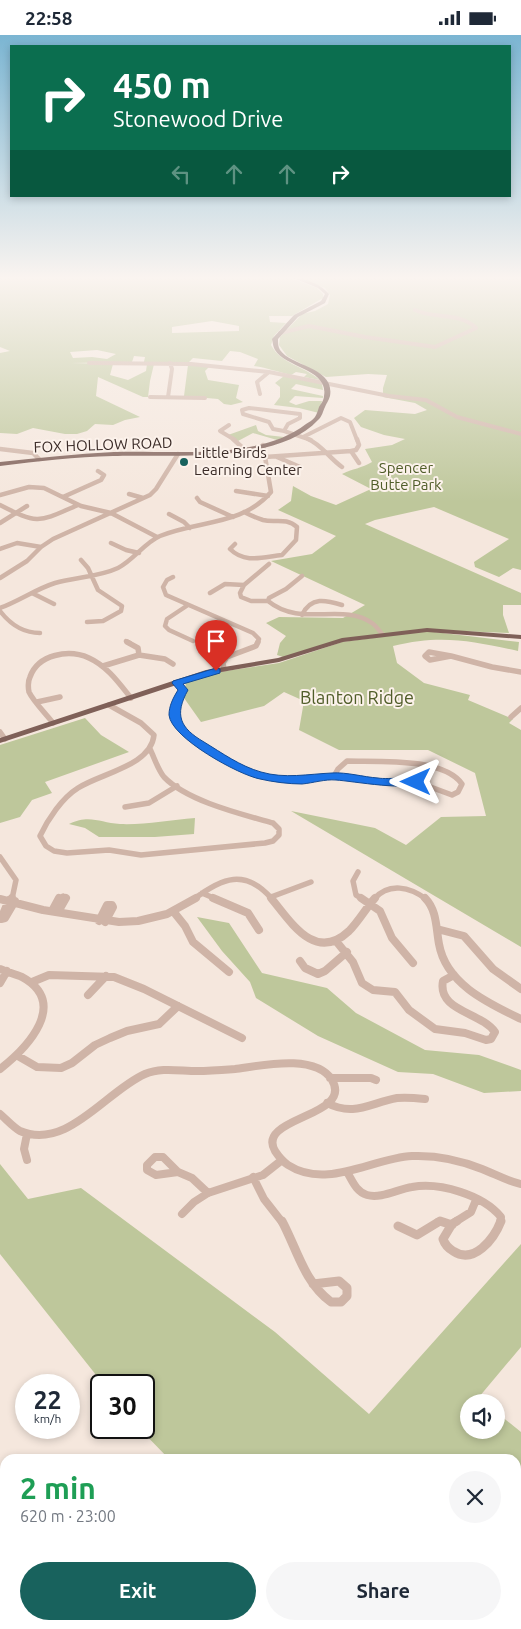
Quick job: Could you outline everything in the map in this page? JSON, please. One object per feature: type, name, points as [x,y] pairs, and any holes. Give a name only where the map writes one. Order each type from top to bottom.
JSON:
[{"type":"main road","points":[[281,353],[318,374],[325,383]]},
{"type":"main road","name":"FOX HOLLOW ROAD","points":[[0,464],[39,459],[213,453],[263,445],[296,434],[312,424],[324,409],[327,390],[325,383]]},
{"type":"main road","points":[[2,737],[53,723],[224,669],[267,663],[329,643],[382,634],[437,630],[521,637]]},
{"type":"street","points":[[89,363],[170,363],[269,372],[388,396],[426,401],[457,417],[521,434]]},
{"type":"street","points":[[168,397],[172,369],[170,363]]},
{"type":"street","points":[[260,394],[257,382],[269,372]]},
{"type":"street","points":[[150,397],[205,398]]},
{"type":"street","points":[[284,431],[288,424],[300,418],[300,414],[249,408],[242,411],[243,414],[267,420],[273,429],[296,434],[318,443],[330,459],[342,467]]},
{"type":"street","points":[[265,457],[351,451],[356,450],[359,445],[350,422],[345,419],[336,419],[327,427],[303,437]]},
{"type":"street","points":[[229,425],[220,431],[244,449]]},
{"type":"street","points":[[0,608],[56,583],[92,576],[118,568],[133,559],[146,544],[157,537],[218,523],[261,503],[271,492],[263,445]]},
{"type":"street","points":[[0,449],[33,453],[39,459]]},
{"type":"street","points":[[351,451],[360,463]]},
{"type":"street","points":[[0,578],[27,561],[41,547],[53,539],[154,493],[178,454]]},
{"type":"street","points":[[276,457],[300,467]]},
{"type":"street","points":[[63,497],[101,480],[104,475],[98,471]]},
{"type":"street","points":[[0,495],[34,487],[44,488],[78,505],[111,513],[157,537]]},
{"type":"street","points":[[236,491],[268,495]]},
{"type":"street","points":[[129,493],[143,498]]},
{"type":"street","points":[[197,498],[199,501],[233,517]]},
{"type":"street","points":[[0,505],[33,521],[42,520],[78,505]]},
{"type":"street","points":[[0,523],[27,506]]},
{"type":"street","points":[[235,545],[230,549],[236,555],[245,559],[279,555],[287,551],[297,536],[296,525],[286,520],[262,520],[244,512]]},
{"type":"street","points":[[169,514],[184,522],[190,528]]},
{"type":"street","points":[[0,549],[17,543],[41,547]]},
{"type":"street","points":[[110,543],[139,553]]},
{"type":"street","points":[[81,560],[88,568],[98,591],[119,602],[122,607],[119,613],[105,620],[87,622]]},
{"type":"street","points":[[269,565],[244,585],[240,593],[243,598],[251,601],[268,601],[276,607],[302,615],[351,615],[374,624],[382,634]]},
{"type":"street","points":[[268,601],[275,593],[286,589],[302,576]]},
{"type":"street","points":[[173,577],[165,583],[164,591],[172,598],[253,633],[259,639],[256,647],[226,657],[224,669]]},
{"type":"street","points":[[210,593],[225,584],[244,585]]},
{"type":"street","points":[[32,593],[54,604]]},
{"type":"street","points":[[302,615],[306,607],[326,599],[342,605]]},
{"type":"street","points":[[188,605],[169,618],[164,624],[169,630],[194,641]]},
{"type":"street","points":[[0,611],[7,620],[30,633],[40,633]]},
{"type":"street","points":[[126,641],[138,648],[139,655]]},
{"type":"street","points":[[53,723],[29,692],[28,685],[32,669],[38,661],[74,654],[90,658],[102,666],[131,698]]},
{"type":"street","points":[[102,666],[139,655],[165,659],[173,663]]},
{"type":"street","points":[[451,656],[492,667],[521,672]]},
{"type":"street","points":[[177,683],[183,690],[176,703],[174,717],[183,732],[202,746],[238,767],[260,776],[301,781],[334,776],[382,782],[416,782],[453,795],[462,788],[461,780],[450,771],[435,766],[347,761],[338,769],[334,776]]},
{"type":"street","points":[[37,702],[60,697]]},
{"type":"street","points":[[110,705],[152,732],[154,740],[150,749],[126,767],[77,789],[46,823],[40,836],[46,846],[54,851],[67,853],[109,850],[141,855],[265,843],[273,841],[279,835],[279,829],[273,823],[209,804],[177,786],[163,776],[150,749]]},
{"type":"street","points":[[511,717],[521,708]]},
{"type":"street","points":[[141,756],[148,753],[154,757]]},
{"type":"street","points":[[125,807],[149,803],[177,786]]},
{"type":"street","points":[[0,857],[16,880],[12,901]]},
{"type":"street","points":[[358,872],[353,881],[355,892],[359,897],[380,911],[388,932],[413,963]]},
{"type":"street","points":[[0,899],[102,921],[132,923],[182,908],[215,883],[236,879],[248,881],[271,897],[300,934],[307,939],[321,944],[336,941],[348,931],[377,895],[388,890],[402,889],[415,892],[425,898],[431,906],[440,950],[454,975],[478,997],[521,1019]]},
{"type":"street","points":[[271,897],[310,881]]},
{"type":"street","points":[[202,893],[248,913],[259,930]]},
{"type":"street","points":[[174,911],[185,926],[193,942],[229,972]]},
{"type":"street","points":[[437,929],[457,932],[467,937],[491,967],[521,989]]},
{"type":"street","points":[[336,941],[353,961],[362,983],[373,990],[397,994],[409,1010],[422,1017],[433,1028],[440,1031],[465,1033],[483,1040],[491,1039],[495,1032],[491,1025],[449,1003],[442,994],[440,988],[443,981],[454,975]]},
{"type":"street","points":[[300,961],[305,968],[318,974],[325,971],[347,952]]},
{"type":"street","points":[[0,983],[3,970],[32,982],[44,1005],[42,1021],[32,1041],[18,1056],[0,1069]]},
{"type":"street","points":[[32,982],[50,975],[106,976],[131,983],[242,1039]]},
{"type":"street","points":[[88,995],[106,976]]},
{"type":"street","points":[[18,1056],[37,1067],[61,1068],[72,1063],[95,1045],[110,1038],[127,1031],[159,1024],[178,1006]]},
{"type":"street","points":[[0,1114],[12,1127],[27,1134],[44,1135],[63,1131],[82,1119],[128,1083],[151,1072],[216,1070],[288,1063],[312,1067],[324,1072],[333,1081],[335,1092],[327,1103],[289,1123],[275,1134],[274,1149],[282,1160],[294,1168],[313,1173],[332,1174],[347,1172],[388,1159],[414,1156],[432,1157],[466,1163],[521,1184]]},
{"type":"street","points":[[330,1078],[370,1078],[376,1080]]},
{"type":"street","points":[[327,1103],[338,1109],[351,1111],[398,1098],[425,1099]]},
{"type":"street","points":[[27,1134],[24,1149],[27,1160]]},
{"type":"street","points":[[182,1214],[194,1202],[208,1193],[263,1175],[282,1160]]},
{"type":"street","points":[[178,1172],[192,1178],[208,1193]]},
{"type":"street","points":[[347,1172],[357,1189],[368,1195],[379,1195],[401,1188],[422,1185],[445,1190],[476,1200],[494,1208],[502,1221],[500,1227],[479,1250],[472,1255],[465,1255],[449,1249],[443,1239],[452,1225],[469,1214],[476,1200]]},
{"type":"street","points":[[253,1177],[265,1201],[283,1221],[313,1284]]},
{"type":"street","points":[[398,1225],[416,1235],[424,1233],[440,1221],[452,1225]]},
{"type":"green space","points":[[0,353],[71,353],[73,358],[92,357],[107,359],[116,354],[113,353],[228,353],[222,361],[193,358],[188,363],[144,362],[145,357],[134,356],[132,362],[71,363],[113,364],[110,375],[128,380],[146,371],[147,364],[154,364],[148,397],[143,397],[98,377],[96,396],[140,417],[113,425],[95,424],[87,431],[77,434],[65,434],[33,428],[17,434],[0,433]]},
{"type":"green space","points":[[244,353],[277,353],[320,380],[304,377],[307,374],[296,372],[291,375],[254,366],[258,359]]},
{"type":"green space","name":"Spencer Butte Park","points":[[285,353],[521,353],[521,570],[513,568],[499,577],[475,567],[474,562],[509,539],[434,507],[365,524],[521,593],[521,605],[503,605],[503,615],[509,633],[433,630],[342,640],[286,658],[277,655],[280,643],[286,636],[266,623],[279,617],[343,618],[365,605],[271,561],[312,554],[336,536],[278,510],[291,501],[293,486],[311,496],[336,505],[371,489],[342,474],[372,462],[365,449],[392,445],[405,439],[384,435],[361,427],[354,418],[365,410],[415,414],[427,410],[415,403],[383,397],[383,388],[387,375],[368,374],[326,377]]},
{"type":"green space","points":[[188,365],[209,367],[205,371],[208,380],[239,385],[236,398],[243,402],[231,405],[224,404],[218,399],[184,396]]},
{"type":"green space","points":[[284,376],[322,384],[323,390],[296,384],[291,389],[323,396],[323,398],[295,396],[289,402],[296,405],[309,401],[322,401],[319,413],[274,405],[280,397],[280,387],[275,383]]},
{"type":"green space","points":[[256,425],[258,431],[266,435],[284,437],[277,440],[253,433],[238,441],[228,435]]},
{"type":"green space","name":"Blanton Ridge","points":[[426,631],[519,642],[518,651],[456,640],[426,640],[393,646],[397,663],[424,683],[470,695],[468,700],[513,719],[509,723],[521,730],[521,947],[291,811],[375,828],[406,845],[441,817],[486,816],[475,773],[428,750],[339,750],[299,730],[304,701],[284,692],[264,706],[201,722],[184,698],[186,682],[219,672],[279,663],[342,642]]},
{"type":"green space","points":[[85,718],[101,735],[129,752],[45,782],[52,793],[32,800],[20,817],[0,823],[0,745]]},
{"type":"green space","points":[[195,818],[194,834],[155,837],[99,837],[85,828],[69,824],[89,819],[129,824]]},
{"type":"green space","points":[[197,917],[229,923],[262,973],[327,988],[356,1013],[425,1050],[479,1055],[521,1070],[521,1091],[484,1093],[433,1074],[398,1072],[318,1036],[256,998],[250,982],[222,951]]},
{"type":"green space","points":[[0,1164],[28,1199],[81,1188],[275,1332],[369,1414],[521,1244],[521,1347],[482,1394],[460,1394],[460,1439],[505,1439],[505,1419],[521,1432],[521,1454],[164,1454],[150,1439],[155,1439],[155,1374],[95,1374],[0,1254]]},
{"type":"place","name":"Little Birds Learning Center","points":[[184,462]]},
{"type":"route","points":[[216,671],[177,683],[183,691],[174,708],[174,717],[188,737],[238,767],[260,776],[301,781],[334,776],[382,782],[416,782]]}]
